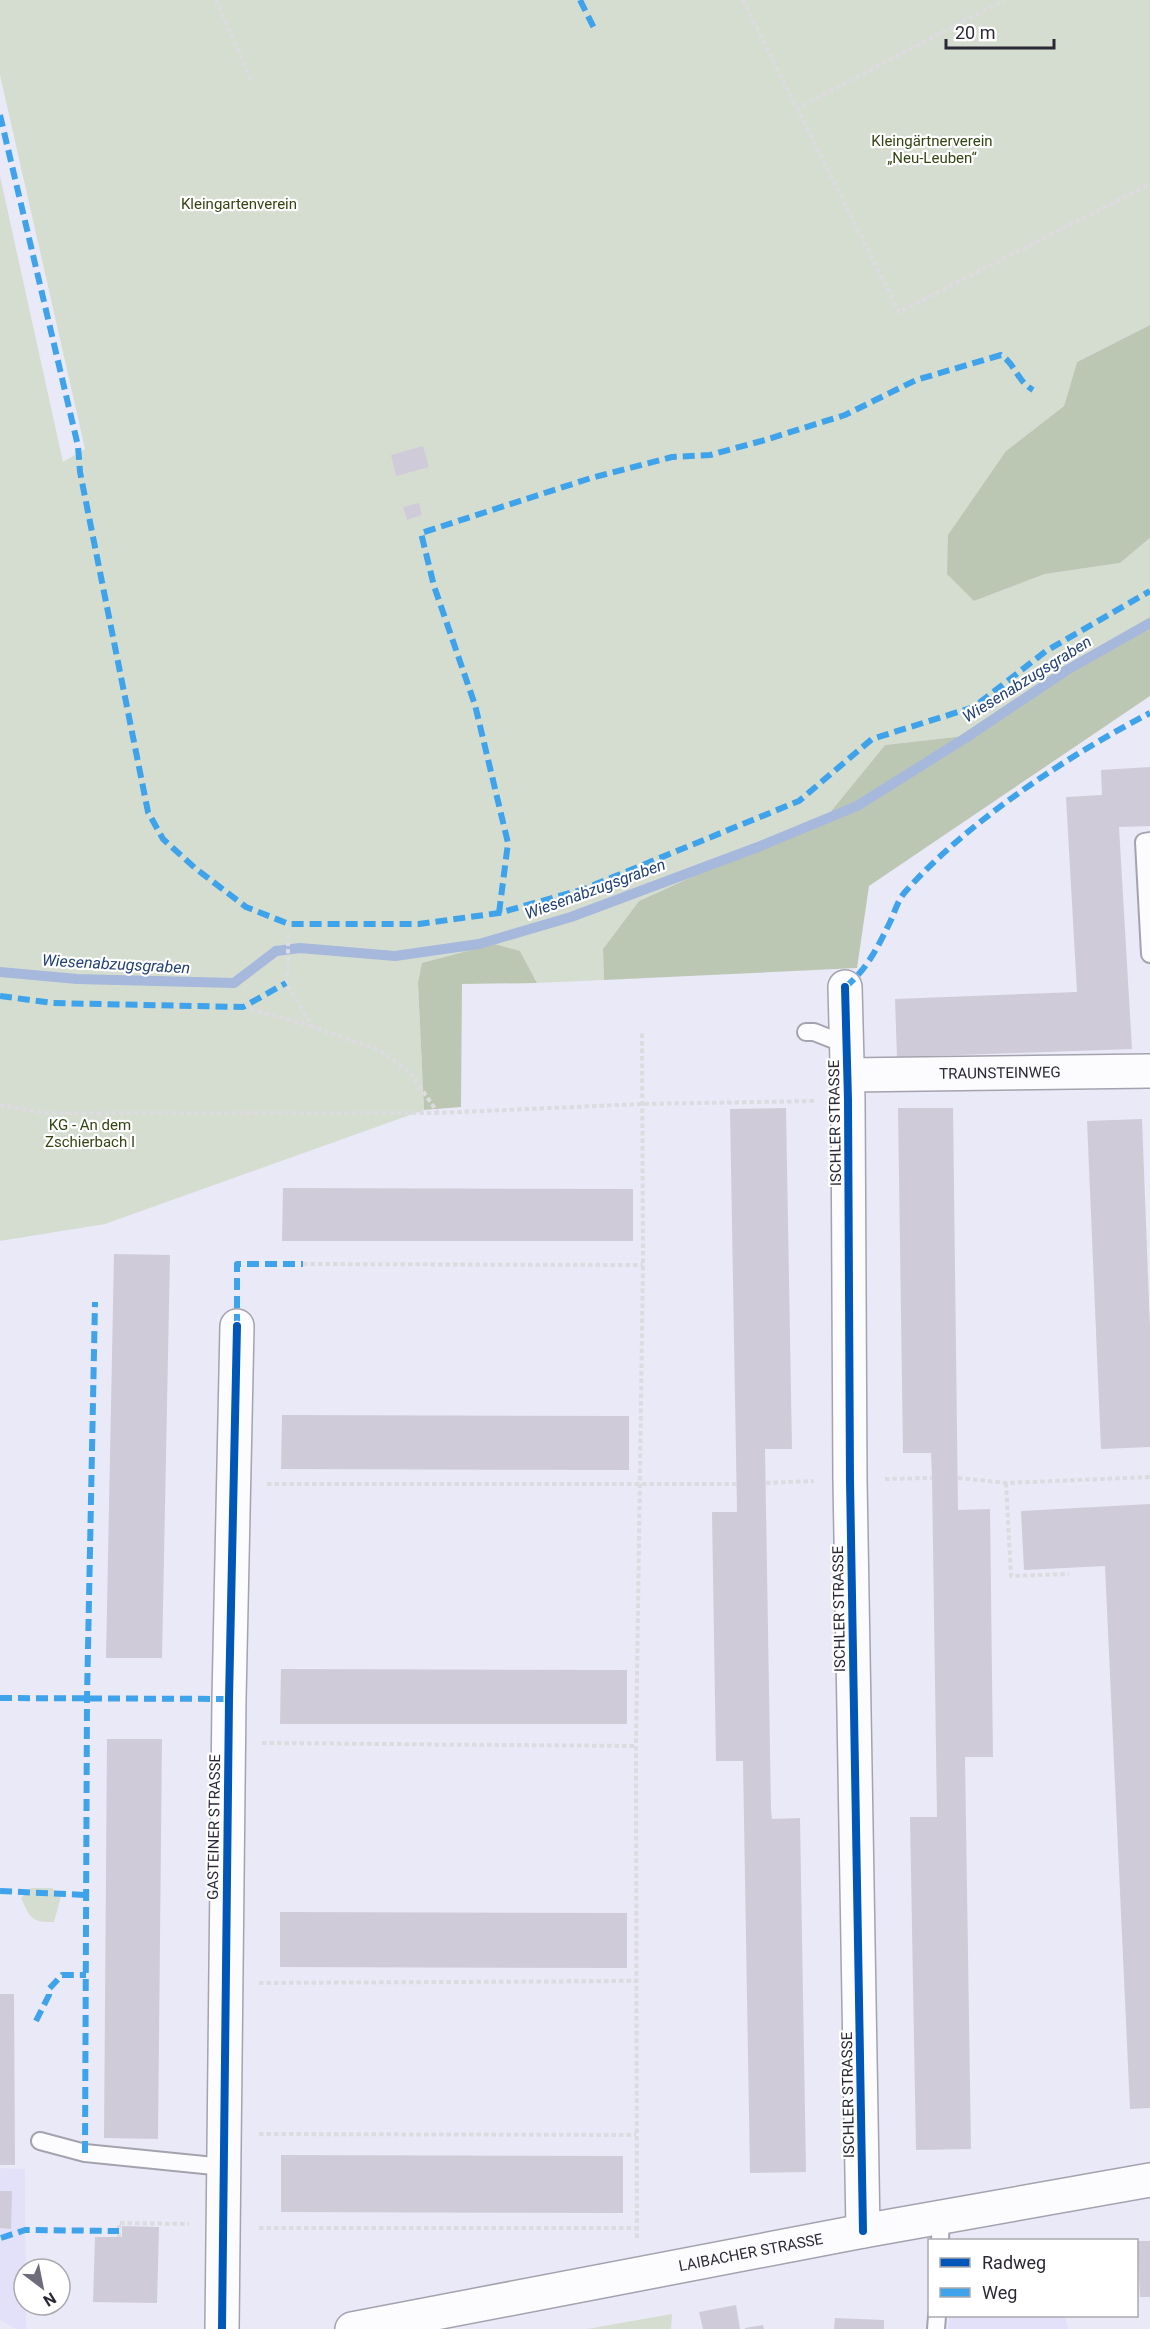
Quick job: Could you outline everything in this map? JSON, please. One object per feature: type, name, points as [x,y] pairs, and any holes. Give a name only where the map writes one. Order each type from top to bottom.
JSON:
[{"type":"street","name":"ISCHLER STRASSE","points":[[845,987],[848,1074],[850,1480],[864,2231]]},
{"type":"street","name":"TRAUNSTEINWEG","points":[[848,1074],[1150,1071]]},
{"type":"street","name":"GASTEINER STRASSE","points":[[222,2329],[228,1743],[237,1326]]},
{"type":"street","name":"LAIBACHER STRASSE","points":[[352,2329],[864,2231],[940,2229],[1150,2180]]},
{"type":"lane","points":[[1150,841],[1144,842],[1150,954]]},
{"type":"lane","points":[[806,1032],[814,1032],[848,1074]]},
{"type":"lane","points":[[40,2141],[85,2153],[224,2167]]},
{"type":"path","points":[[216,0],[251,80]]},
{"type":"path","points":[[743,0],[899,312],[1150,184]]},
{"type":"path","points":[[796,109],[1004,0]]},
{"type":"path","points":[[288,934],[286,983],[313,1027]]},
{"type":"path","points":[[243,1007],[313,1027],[379,1050],[409,1071],[438,1113]]},
{"type":"path","points":[[637,2274],[636,1746],[643,1265],[642,1033]]},
{"type":"path","points":[[0,1105],[45,1113],[438,1113],[641,1104],[848,1074]]},
{"type":"path","points":[[303,1264],[643,1265]]},
{"type":"path","points":[[958,1478],[1006,1483],[1150,1477]]},
{"type":"path","points":[[766,1483],[932,1478]]},
{"type":"path","points":[[1006,1483],[1011,1576],[1069,1574]]},
{"type":"path","points":[[233,1484],[737,1484]]},
{"type":"path","points":[[228,1743],[636,1746]]},
{"type":"path","points":[[225,1983],[637,1981]]},
{"type":"path","points":[[225,2134],[636,2135]]},
{"type":"path","points":[[119,2237],[119,2223],[222,2226],[636,2228]]},
{"type":"shaded area","points":[[0,2168],[25,2169],[26,2257],[12,2257],[12,2317],[26,2317],[26,2329],[16,2329],[0,2320]]},
{"type":"shaded area","points":[[949,2317],[1065,2317],[1068,2329],[948,2329]]},
{"type":"green space","points":[[0,0],[1150,0],[1150,325],[1077,362],[1064,406],[1006,451],[974,601],[1045,574],[1120,563],[1150,538],[1150,617],[1065,666],[964,736],[885,745],[828,815],[639,901],[603,949],[604,980],[537,983],[520,951],[418,983],[424,1110],[105,1224],[0,1241],[0,176],[63,462],[85,449],[0,75]]},
{"type":"green space","points":[[1150,325],[1150,538],[1120,563],[1045,574],[974,601],[947,574],[948,535],[1006,451],[1064,406],[1077,362]]},
{"type":"green space","points":[[1150,617],[1150,696],[869,886],[857,968],[604,980],[603,949],[639,901],[828,815],[885,745],[964,736],[1065,666]]},
{"type":"green space","points":[[494,944],[520,951],[537,983],[462,984],[461,1107],[424,1110],[418,983],[422,963]]},
{"type":"green space","points":[[31,1888],[52,1888],[61,1896],[54,1922],[36,1920],[29,1914],[21,1898]]},
{"type":"green space","points":[[672,2314],[671,2329],[587,2329]]},
{"type":"building","points":[[423,446],[429,467],[396,476],[391,455]]},
{"type":"building","points":[[419,503],[422,515],[407,520],[403,507]]},
{"type":"building","points":[[1150,767],[1150,826],[1119,827],[1132,1049],[897,1057],[895,999],[1077,992],[1066,797],[1102,795],[1101,770]]},
{"type":"building","points":[[786,1108],[792,1449],[765,1449],[771,1810],[772,1819],[800,1818],[806,2172],[750,2173],[743,1761],[716,1761],[712,1512],[737,1512],[730,1109]]},
{"type":"building","points":[[898,1108],[953,1108],[958,1510],[990,1509],[993,1757],[965,1757],[971,2149],[916,2150],[910,1817],[937,1817],[932,1478],[931,1453],[903,1453]]},
{"type":"building","points":[[1142,1119],[1150,1329],[1150,1447],[1101,1449],[1087,1121]]},
{"type":"building","points":[[283,1188],[633,1189],[633,1241],[282,1241]]},
{"type":"building","points":[[114,1254],[170,1255],[162,1658],[106,1658]]},
{"type":"building","points":[[282,1415],[629,1416],[629,1470],[281,1469]]},
{"type":"building","points":[[1150,1504],[1150,2108],[1130,2109],[1105,1566],[1024,1570],[1021,1511]]},
{"type":"building","points":[[281,1669],[627,1670],[627,1724],[280,1724]]},
{"type":"building","points":[[107,1739],[162,1739],[158,2139],[104,2138]]},
{"type":"building","points":[[280,1912],[627,1913],[627,1968],[280,1967]]},
{"type":"building","points":[[0,1994],[14,1994],[15,2165],[0,2165]]},
{"type":"building","points":[[281,2155],[623,2156],[623,2213],[281,2212]]},
{"type":"building","points":[[0,2191],[12,2191],[11,2229],[0,2228]]},
{"type":"building","points":[[122,2226],[159,2227],[157,2303],[93,2302],[95,2237],[122,2237]]},
{"type":"building","points":[[1138,2241],[1150,2241],[1150,2297],[1140,2297]]},
{"type":"building","points":[[736,2305],[740,2329],[703,2329],[699,2312]]},
{"type":"building","points":[[835,2318],[884,2320],[884,2329],[834,2329]]},
{"type":"building","points":[[763,2325],[764,2329],[745,2329],[745,2328]]},
{"type":"waterway","name":"Wiesenabzugsgraben","points":[[0,972],[77,979],[234,983],[276,951],[300,948],[395,956],[479,944],[571,917],[758,847],[857,806],[967,737],[1067,670],[1150,623]]},
{"type":"marked path","points":[[580,0],[594,28]]},
{"type":"marked path","points":[[0,115],[78,446],[80,472],[148,812],[163,839],[195,868],[246,907],[289,924],[419,924],[499,913],[584,889],[799,801],[872,739],[974,707],[1046,651],[1150,591]]},
{"type":"marked path","points":[[499,913],[508,843],[475,705],[434,586],[421,533],[591,478],[672,457],[710,455],[765,440],[845,415],[916,380],[1001,355],[1010,363],[1023,382],[1033,390]]},
{"type":"marked path","points":[[845,987],[860,973],[872,956],[903,895],[930,866],[1020,792],[1085,749],[1150,713]]},
{"type":"marked path","points":[[0,996],[53,1003],[243,1007],[286,983]]},
{"type":"marked path","points":[[237,1326],[237,1264],[303,1264]]},
{"type":"marked path","points":[[85,2153],[87,1698],[95,1302]]},
{"type":"marked path","points":[[0,1698],[229,1699]]},
{"type":"marked path","points":[[0,1891],[86,1895]]},
{"type":"marked path","points":[[36,2021],[49,1995],[49,1989],[62,1975],[86,1975]]},
{"type":"marked path","points":[[1,2238],[25,2230],[119,2231]]},
{"type":"cycle path","points":[[845,987],[848,1100],[850,1480],[863,2231]]},
{"type":"cycle path","points":[[222,2329],[229,1699],[237,1326]]},
{"type":"park label","name":"Kleingärtnerverein „Neu-Leuben“","points":[[932,150]]},
{"type":"park label","name":"Kleingartenverein","points":[[239,204]]},
{"type":"park label","name":"KG - An dem Zschierbach I","points":[[90,1134]]}]
